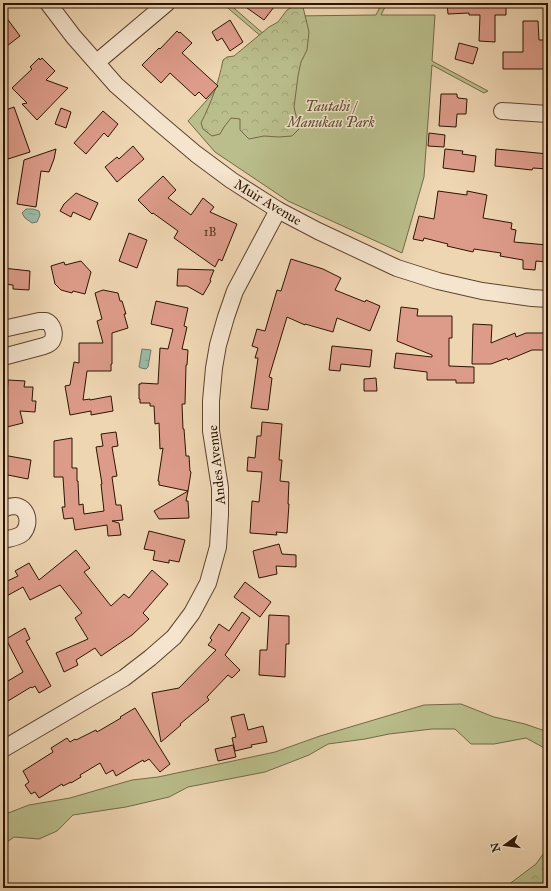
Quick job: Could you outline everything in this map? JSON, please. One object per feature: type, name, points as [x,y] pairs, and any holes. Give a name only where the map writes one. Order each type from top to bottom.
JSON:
[{"type":"street","name":"Muir Avenue","points":[[48,3],[73,36],[116,84],[157,121],[196,154],[231,180],[278,210],[318,231],[397,268],[482,291],[548,299]]},
{"type":"street","points":[[96,62],[167,3]]},
{"type":"street","points":[[502,111],[548,114]]},
{"type":"street","name":"Andes Avenue","points":[[3,748],[124,678],[150,658],[174,637],[192,613],[208,583],[218,547],[220,514],[220,488],[212,431],[211,401],[218,345],[235,291],[278,210]]},
{"type":"street","points":[[3,329],[45,321],[51,324],[54,336],[52,341],[44,346],[3,357]]},
{"type":"street","points":[[3,509],[16,506],[25,512],[28,520],[28,526],[23,533],[15,538],[3,540]]},
{"type":"green space","name":"Tautahi / Manukau Park","points":[[222,3],[228,3],[266,36],[294,16],[376,15],[382,3],[387,3],[381,15],[435,15],[432,61],[488,91],[484,93],[432,65],[424,177],[402,253],[288,201],[215,152],[188,121],[263,38]]},
{"type":"green space","points":[[295,5],[303,7],[309,32],[307,50],[301,62],[298,76],[294,107],[299,129],[292,136],[264,136],[249,139],[240,130],[240,119],[231,118],[220,134],[212,136],[203,129],[201,123],[214,92],[223,60],[227,57],[234,56],[269,27],[278,22],[287,10]]},
{"type":"green space","points":[[461,704],[494,717],[525,724],[548,732],[548,750],[526,738],[494,744],[471,744],[455,729],[432,729],[389,734],[328,744],[309,755],[265,772],[188,787],[169,797],[126,807],[73,815],[57,831],[39,839],[14,837],[3,845],[3,815],[29,805],[70,798],[132,780],[158,777],[275,752],[320,736],[424,705]]},
{"type":"green space","points":[[548,847],[548,888],[504,888],[536,864]]},
{"type":"water","points":[[26,209],[39,211],[40,215],[37,222],[32,223],[25,218],[22,213]]},
{"type":"water","points":[[142,349],[151,350],[148,367],[146,369],[139,367]]},
{"type":"building","points":[[240,3],[277,3],[264,20]]},
{"type":"building","points":[[447,3],[506,3],[506,15],[495,15],[495,42],[479,41],[480,15],[469,15],[469,13],[448,14]]},
{"type":"building","points":[[3,13],[20,36],[3,49]]},
{"type":"building","points":[[230,20],[243,42],[230,51],[222,38],[217,41],[212,32]]},
{"type":"building","points":[[523,21],[538,21],[539,40],[548,40],[548,69],[503,69],[503,52],[523,52]]},
{"type":"building","points":[[177,31],[192,43],[182,53],[218,86],[206,99],[199,92],[195,96],[170,73],[161,83],[142,65]]},
{"type":"building","points":[[459,43],[478,48],[473,64],[455,59]]},
{"type":"building","points":[[39,58],[40,60],[42,58],[55,71],[46,80],[68,88],[37,120],[22,104],[27,103],[12,88],[32,69],[30,67]]},
{"type":"building","points":[[441,94],[457,94],[458,98],[467,99],[466,114],[457,114],[456,127],[439,126]]},
{"type":"building","points":[[14,107],[30,152],[8,159],[3,146],[3,111]]},
{"type":"building","points":[[61,108],[71,112],[66,128],[55,124]]},
{"type":"building","points":[[103,111],[118,124],[108,137],[104,133],[86,154],[74,143]]},
{"type":"building","points":[[429,133],[445,135],[444,147],[428,146]]},
{"type":"building","points":[[133,146],[144,159],[117,182],[105,167],[117,157],[119,159]]},
{"type":"building","points":[[56,149],[49,172],[41,171],[36,207],[17,204],[24,160]]},
{"type":"building","points":[[445,149],[463,151],[462,154],[476,156],[474,172],[443,168]]},
{"type":"building","points":[[496,149],[548,154],[548,169],[533,168],[532,170],[495,166]]},
{"type":"building","points":[[163,176],[176,190],[168,198],[191,215],[203,198],[214,207],[210,212],[237,224],[222,261],[219,259],[215,267],[174,238],[178,231],[153,213],[152,214],[138,200]]},
{"type":"building","points":[[438,191],[467,195],[467,191],[487,195],[483,218],[512,223],[511,229],[516,230],[514,242],[547,245],[546,262],[536,261],[535,270],[523,269],[523,260],[500,256],[501,253],[474,249],[473,252],[447,246],[448,244],[424,238],[423,241],[413,239],[419,216],[434,219]]},
{"type":"building","points":[[76,193],[98,203],[90,220],[73,212],[71,217],[60,211],[64,204]]},
{"type":"building","points":[[129,233],[147,240],[137,268],[119,261]]},
{"type":"building","points":[[291,259],[323,269],[341,278],[335,290],[365,302],[366,300],[380,306],[370,331],[337,318],[333,332],[305,325],[287,317],[269,377],[272,378],[268,410],[251,408],[258,358],[255,358],[258,348],[252,346],[257,329],[265,331],[277,290],[281,291]]},
{"type":"building","points":[[81,261],[91,272],[85,294],[61,290],[55,284],[51,266],[64,262],[65,265]]},
{"type":"building","points":[[3,268],[30,271],[29,290],[13,289],[13,285],[3,284]]},
{"type":"building","points":[[178,269],[214,270],[210,280],[211,281],[203,295],[187,286],[177,286]]},
{"type":"building","points":[[103,290],[118,293],[126,314],[124,314],[128,328],[112,333],[111,371],[87,371],[83,400],[111,396],[113,411],[91,415],[91,411],[70,415],[65,386],[70,385],[74,362],[79,363],[79,343],[103,343],[97,321],[102,319],[95,293]]},
{"type":"building","points":[[156,301],[188,308],[184,326],[187,327],[182,349],[188,350],[185,404],[182,404],[186,456],[189,456],[191,472],[188,491],[159,485],[158,481],[163,448],[160,449],[159,423],[155,424],[154,406],[150,406],[150,403],[140,403],[139,399],[139,384],[158,384],[160,348],[168,349],[173,329],[151,324]]},
{"type":"building","points":[[401,307],[418,309],[417,316],[452,316],[452,338],[449,338],[449,366],[474,367],[474,383],[456,383],[456,380],[427,380],[427,372],[394,368],[396,353],[432,357],[432,355],[397,341]]},
{"type":"building","points":[[473,324],[492,325],[491,343],[515,333],[516,337],[526,333],[548,333],[548,350],[532,350],[508,360],[507,358],[491,364],[472,364]]},
{"type":"building","points":[[332,346],[372,350],[370,367],[341,364],[340,371],[329,370]]},
{"type":"building","points":[[376,378],[377,391],[364,391],[364,379]]},
{"type":"building","points":[[8,380],[25,381],[24,387],[33,387],[32,401],[36,401],[35,412],[20,411],[23,423],[3,428],[3,413],[6,412]]},
{"type":"building","points":[[262,422],[282,424],[279,460],[282,460],[280,481],[289,482],[289,504],[287,533],[276,532],[277,535],[250,533],[252,501],[259,502],[262,472],[247,471],[248,457],[255,458],[257,436],[261,436]]},
{"type":"building","points":[[116,432],[118,446],[112,447],[117,476],[112,477],[116,505],[121,505],[123,520],[112,521],[119,523],[121,535],[108,536],[107,525],[75,530],[73,518],[64,519],[62,507],[65,507],[63,477],[54,477],[54,441],[72,438],[72,468],[77,468],[79,505],[83,504],[84,514],[104,511],[102,484],[96,447],[103,446],[101,434]]},
{"type":"building","points":[[3,455],[31,460],[28,479],[3,474]]},
{"type":"building","points":[[188,491],[186,501],[188,501],[189,518],[159,519],[154,511]]},
{"type":"building","points":[[149,531],[185,540],[179,562],[169,560],[169,563],[153,560],[155,551],[144,549]]},
{"type":"building","points":[[279,544],[282,554],[296,555],[296,567],[276,566],[277,574],[259,578],[253,551]]},
{"type":"building","points":[[76,550],[90,568],[84,572],[111,606],[124,594],[129,598],[152,570],[168,584],[143,613],[149,619],[132,635],[101,656],[95,648],[76,660],[78,665],[64,672],[56,653],[88,639],[75,618],[82,613],[60,585],[30,600],[23,587],[3,598],[3,583],[18,576],[15,571],[29,563],[39,580]]},
{"type":"building","points":[[245,582],[271,602],[260,617],[234,597]]},
{"type":"building","points":[[242,612],[250,618],[225,655],[240,670],[232,678],[228,675],[207,697],[209,700],[161,742],[152,693],[179,688],[216,650],[208,645],[212,640],[210,638],[219,624],[229,631]]},
{"type":"building","points":[[269,615],[289,616],[289,644],[286,644],[285,677],[259,675],[260,650],[267,650]]},
{"type":"building","points":[[25,628],[30,639],[26,641],[51,686],[39,693],[35,686],[32,688],[31,687],[3,704],[3,684],[23,672],[6,639]]},
{"type":"building","points":[[135,708],[170,764],[160,772],[149,759],[144,762],[143,760],[116,776],[113,770],[106,774],[100,763],[80,775],[81,777],[71,783],[63,786],[62,784],[39,798],[35,792],[31,794],[25,785],[29,782],[23,771],[53,752],[51,748],[67,738],[70,742],[96,730],[97,732]]},
{"type":"building","points":[[244,714],[248,730],[263,726],[267,742],[251,745],[252,747],[235,751],[232,738],[236,737],[231,717]]},
{"type":"building","points":[[233,745],[236,757],[218,761],[215,749]]}]
